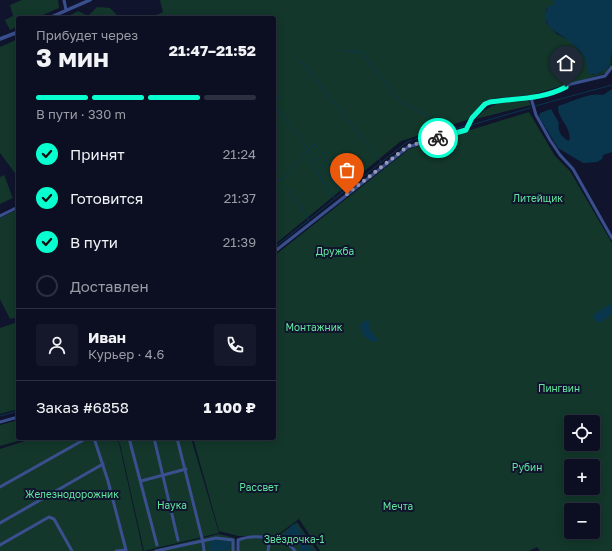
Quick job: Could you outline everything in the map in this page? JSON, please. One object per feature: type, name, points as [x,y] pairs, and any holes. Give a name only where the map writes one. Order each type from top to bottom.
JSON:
[{"type":"street","points":[[64,0],[66,10]]},
{"type":"street","points":[[53,16],[90,0]]},
{"type":"street","points":[[0,40],[16,33]]},
{"type":"street","points":[[276,250],[408,146],[466,130],[472,118],[485,104],[490,102],[531,98],[556,92],[571,84],[605,76],[612,67]]},
{"type":"street","points":[[531,98],[533,109],[550,140],[560,155],[573,169],[612,238]]},
{"type":"street","points":[[0,216],[16,208]]},
{"type":"street","points":[[0,422],[16,418]]},
{"type":"street","points":[[0,487],[83,440]]},
{"type":"street","points":[[95,440],[103,464],[126,550],[116,551]]},
{"type":"street","points":[[130,440],[157,545]]},
{"type":"street","points":[[155,440],[164,475],[178,540]]},
{"type":"street","points":[[178,440],[186,469],[204,551]]},
{"type":"street","points":[[0,522],[103,464]]},
{"type":"street","points":[[141,481],[186,469]]},
{"type":"street","points":[[0,545],[49,516],[54,519],[72,551]]},
{"type":"street","points":[[156,551],[174,549],[216,538],[233,540],[233,551]]},
{"type":"street","points":[[238,551],[238,540],[244,538],[270,538],[288,544],[295,551]]},
{"type":"street","points":[[268,551],[270,538]]},
{"type":"green space","points":[[22,0],[58,0],[59,8],[41,16],[16,16],[16,27],[10,30],[5,20],[13,16],[10,5]]},
{"type":"green space","points":[[160,0],[554,0],[554,6],[546,9],[546,23],[557,34],[569,40],[584,56],[592,75],[600,73],[609,67],[612,50],[611,66],[606,73],[531,95],[495,98],[485,102],[467,120],[401,141],[276,243],[276,16],[155,16],[163,12]]},
{"type":"green space","points":[[97,7],[110,8],[118,16],[88,16]]},
{"type":"green space","points":[[78,11],[88,16],[69,16]]},
{"type":"green space","points":[[16,40],[16,174],[0,153],[0,47]]},
{"type":"green space","points":[[528,100],[531,105],[476,119],[487,109],[493,106],[506,102]]},
{"type":"green space","points":[[529,112],[555,156],[570,171],[612,243],[612,551],[540,551],[537,547],[529,551],[320,551],[299,519],[276,536],[238,536],[219,531],[194,440],[276,440],[276,254],[409,149]]},
{"type":"green space","points":[[4,175],[13,198],[0,204],[0,177]]},
{"type":"green space","points":[[16,210],[16,318],[10,319],[0,299],[0,218]]},
{"type":"green space","points":[[16,323],[16,410],[0,414],[0,328]]},
{"type":"green space","points":[[16,421],[16,440],[22,440],[0,446],[0,425]]},
{"type":"green space","name":"Железнодорожник","points":[[28,440],[117,440],[119,443],[143,551],[0,551],[0,449]]},
{"type":"green space","name":"Наука","points":[[118,440],[192,440],[219,533],[144,551]]},
{"type":"green space","name":"Звёздочка-1","points":[[297,522],[317,551],[238,551],[238,539],[242,537],[276,537]]},
{"type":"green space","points":[[219,534],[235,538],[236,551],[149,551]]},
{"type":"water","points":[[554,0],[612,0],[612,50],[609,67],[597,74],[588,73],[586,61],[581,53],[547,24],[546,13],[548,6],[554,6]]},
{"type":"water","points":[[612,89],[612,152],[603,155],[602,159],[597,162],[583,163],[558,148],[539,117],[540,113],[551,109],[559,123],[561,134],[569,141],[569,132],[558,111],[558,106],[586,96],[598,94],[603,95]]},
{"type":"water","points":[[609,305],[612,305],[612,313],[600,323],[596,321],[593,315]]},
{"type":"water","points":[[364,321],[369,321],[370,329],[377,339],[376,342],[367,339],[363,334],[360,325]]},
{"type":"water","points":[[294,524],[298,527],[313,551],[299,551],[299,545],[285,537],[284,534]]},
{"type":"water","points":[[211,540],[231,541],[230,550],[210,551],[209,542]]},
{"type":"waterway","points":[[343,51],[361,52],[400,101],[453,129]]},
{"type":"waterway","points":[[301,61],[381,162]]},
{"type":"waterway","points":[[535,106],[612,85]]},
{"type":"waterway","points":[[276,100],[282,95]]},
{"type":"waterway","points":[[276,107],[342,193]]},
{"type":"waterway","points":[[471,125],[530,108]]},
{"type":"waterway","points":[[415,139],[466,126]]},
{"type":"waterway","points":[[355,183],[407,142],[412,140]]},
{"type":"waterway","points":[[276,179],[283,180],[308,149],[314,144],[322,152],[333,173]]},
{"type":"waterway","points":[[307,157],[334,198]]},
{"type":"waterway","points":[[276,246],[353,184]]},
{"type":"waterway","points":[[285,187],[299,204],[309,221]]},
{"type":"waterway","points":[[0,416],[16,412]]},
{"type":"way so far","points":[[347,194],[408,146],[438,138]]},
{"type":"route","points":[[438,138],[466,130],[472,118],[485,104],[490,102],[534,98],[556,92],[566,87]]},
{"type":"park label","name":"Литейщик","points":[[538,198]]},
{"type":"park label","name":"Дружба","points":[[335,251]]},
{"type":"park label","name":"Монтажник","points":[[314,327]]},
{"type":"park label","name":"Пингвин","points":[[559,388]]},
{"type":"park label","name":"Рубин","points":[[527,467]]},
{"type":"park label","name":"Рассвет","points":[[259,487]]},
{"type":"park label","name":"Мечта","points":[[398,506]]}]
